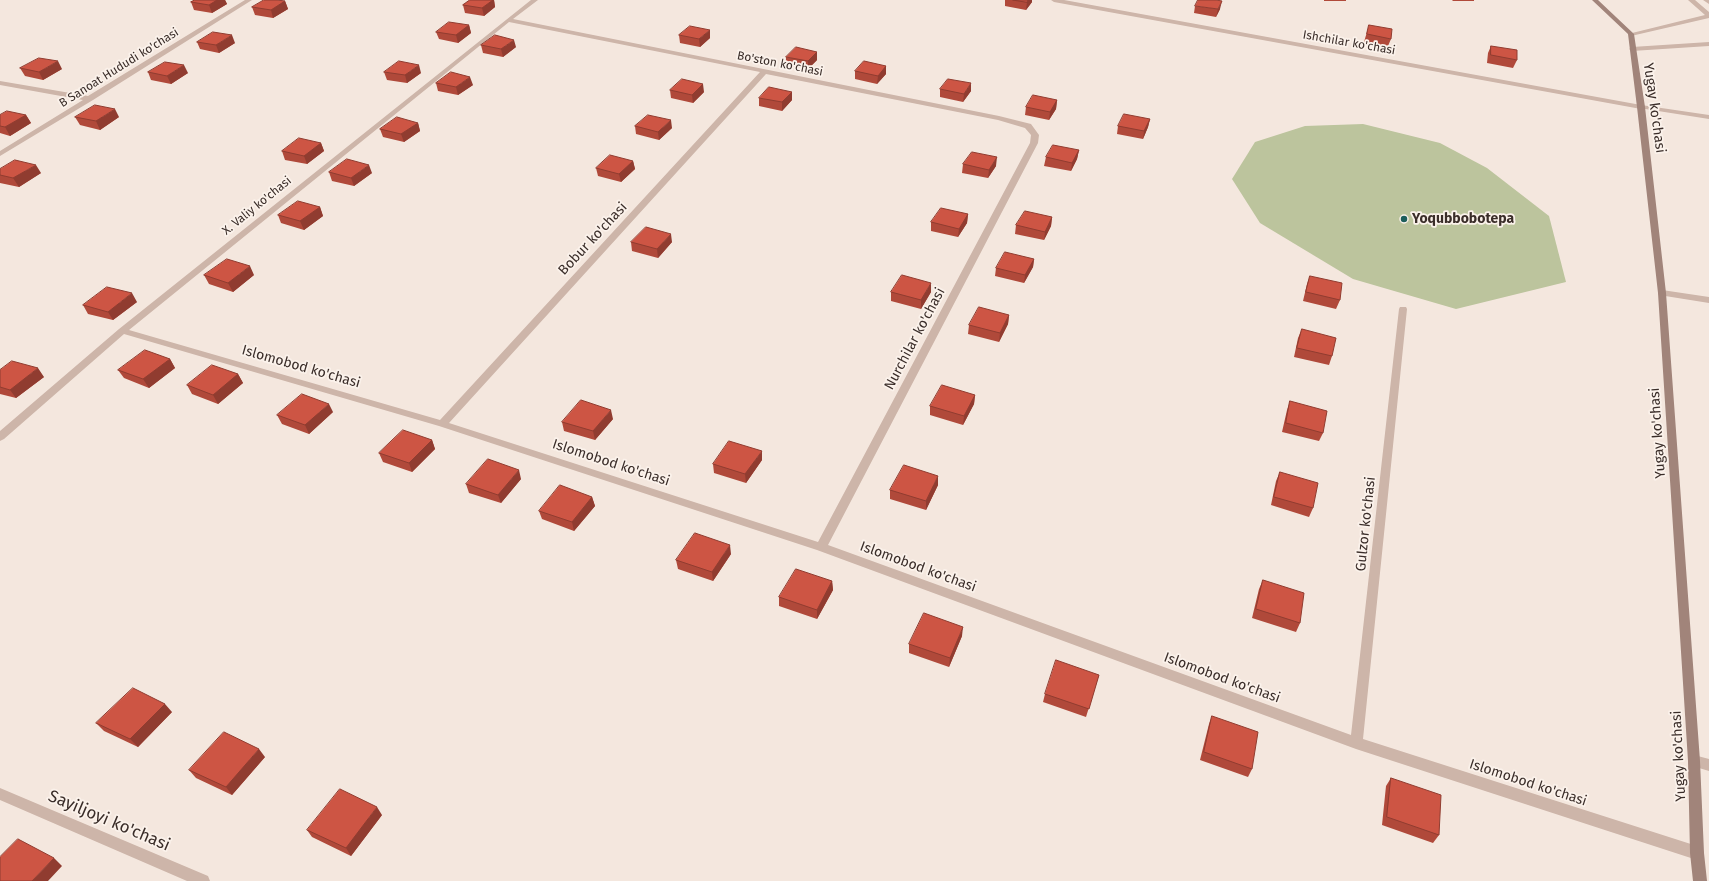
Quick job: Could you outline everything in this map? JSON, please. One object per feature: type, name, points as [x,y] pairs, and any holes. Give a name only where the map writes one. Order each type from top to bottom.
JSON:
[{"type":"main road","points":[[1594,0],[1631,34]]},
{"type":"main road","name":"Yugay ko'chasi","points":[[1631,34],[1662,293],[1694,761],[1696,854],[1700,881]]},
{"type":"street","name":"B Sanoat Hududi ko'chasi","points":[[0,154],[249,0]]},
{"type":"street","name":"X. Valiy ko'chasi","points":[[0,437],[122,331],[534,0]]},
{"type":"street","name":"Ishchilar ko'chasi","points":[[1054,0],[1640,107],[1709,117]]},
{"type":"street","points":[[1691,0],[1709,16]]},
{"type":"street","points":[[1631,34],[1709,16]]},
{"type":"street","name":"Bo'ston ko'chasi","points":[[508,20],[999,118],[1028,126],[1035,135],[1034,143]]},
{"type":"street","points":[[1632,49],[1709,44]]},
{"type":"street","name":"Bobur ko'chasi","points":[[442,424],[764,72]]},
{"type":"street","points":[[0,83],[91,99]]},
{"type":"street","name":"Nurchilar ko'chasi","points":[[822,547],[1034,143]]},
{"type":"street","points":[[1662,293],[1709,300]]},
{"type":"street","name":"Gulzor ko'chasi","points":[[1356,743],[1403,308]]},
{"type":"street","name":"Islomobod ko'chasi","points":[[122,331],[442,424],[822,547],[1356,743],[1696,854]]},
{"type":"street","points":[[1694,761],[1709,765]]},
{"type":"street","name":"Sayiljoyi ko'chasi","points":[[0,794],[203,881]]},
{"type":"green space","name":"Yoqubbobotepa","points":[[1363,124],[1440,143],[1487,168],[1549,216],[1566,282],[1456,309],[1353,279],[1260,223],[1232,179],[1255,142],[1305,126]]},
{"type":"building","points":[[195,0],[217,0],[209,5],[191,2]]},
{"type":"building","points":[[264,0],[285,1],[271,10],[252,7]]},
{"type":"building","points":[[470,0],[493,0],[482,8],[463,5]]},
{"type":"building","points":[[1013,0],[1028,0],[1027,2]]},
{"type":"building","points":[[1198,0],[1222,1],[1218,9],[1195,6]]},
{"type":"building","points":[[449,22],[469,25],[456,35],[436,32]]},
{"type":"building","points":[[1369,25],[1392,29],[1391,39],[1367,34]]},
{"type":"building","points":[[690,26],[710,30],[699,39],[679,35]]},
{"type":"building","points":[[213,32],[232,35],[216,45],[197,42]]},
{"type":"building","points":[[495,35],[514,40],[501,49],[481,45]]},
{"type":"building","points":[[1491,46],[1517,50],[1517,60],[1491,55]]},
{"type":"building","points":[[796,47],[817,52],[808,61],[786,57]]},
{"type":"building","points":[[39,58],[58,61],[39,72],[20,68]]},
{"type":"building","points":[[399,61],[419,65],[405,75],[384,72]]},
{"type":"building","points":[[864,61],[886,66],[878,76],[855,71]]},
{"type":"building","points":[[165,62],[184,65],[167,76],[148,72]]},
{"type":"building","points":[[451,72],[470,77],[456,87],[436,83]]},
{"type":"building","points":[[682,79],[703,84],[692,95],[670,90]]},
{"type":"building","points":[[948,79],[971,83],[964,94],[940,89]]},
{"type":"building","points":[[769,87],[792,92],[782,102],[759,98]]},
{"type":"building","points":[[1033,95],[1057,100],[1050,112],[1026,107]]},
{"type":"building","points":[[95,105],[115,109],[96,121],[75,117]]},
{"type":"building","points":[[7,111],[26,115],[5,127],[0,126],[0,115]]},
{"type":"building","points":[[1124,114],[1150,119],[1144,131],[1118,126]]},
{"type":"building","points":[[648,115],[671,120],[658,132],[635,126]]},
{"type":"building","points":[[397,117],[418,123],[401,134],[380,129]]},
{"type":"building","points":[[299,138],[321,143],[304,156],[282,151]]},
{"type":"building","points":[[1053,145],[1079,150],[1072,163],[1046,157]]},
{"type":"building","points":[[972,152],[997,157],[989,170],[963,164]]},
{"type":"building","points":[[610,155],[633,161],[619,174],[596,168]]},
{"type":"building","points":[[347,159],[369,165],[351,178],[329,172]]},
{"type":"building","points":[[15,160],[36,165],[13,178],[0,175],[0,169]]},
{"type":"building","points":[[298,201],[320,207],[300,221],[278,215]]},
{"type":"building","points":[[941,208],[968,214],[959,229],[931,222]]},
{"type":"building","points":[[1025,211],[1052,217],[1045,232],[1016,225]]},
{"type":"building","points":[[646,227],[671,234],[657,249],[631,242]]},
{"type":"building","points":[[1005,252],[1034,259],[1025,275],[996,268]]},
{"type":"building","points":[[227,259],[250,266],[228,283],[204,275]]},
{"type":"building","points":[[902,275],[931,283],[921,300],[891,292]]},
{"type":"building","points":[[1310,276],[1342,283],[1340,300],[1306,292]]},
{"type":"building","points":[[107,287],[132,293],[108,312],[83,305]]},
{"type":"building","points":[[979,307],[1009,315],[1000,333],[969,325]]},
{"type":"building","points":[[1302,329],[1336,338],[1332,356],[1297,348]]},
{"type":"building","points":[[145,350],[170,359],[143,379],[118,370]]},
{"type":"building","points":[[12,361],[38,368],[10,390],[0,387],[0,370]]},
{"type":"building","points":[[212,365],[238,374],[213,395],[187,385]]},
{"type":"building","points":[[942,385],[975,395],[964,416],[930,406]]},
{"type":"building","points":[[302,394],[329,404],[305,425],[277,415]]},
{"type":"building","points":[[581,400],[611,410],[593,431],[562,422]]},
{"type":"building","points":[[1290,401],[1327,411],[1323,433],[1286,423]]},
{"type":"building","points":[[403,430],[432,440],[409,463],[379,453]]},
{"type":"building","points":[[729,441],[762,451],[745,474],[713,464]]},
{"type":"building","points":[[488,459],[519,470],[498,495],[466,484]]},
{"type":"building","points":[[904,465],[938,476],[926,501],[890,490]]},
{"type":"building","points":[[1280,472],[1318,483],[1313,508],[1274,497]]},
{"type":"building","points":[[560,485],[592,497],[572,522],[539,511]]},
{"type":"building","points":[[695,533],[730,545],[712,572],[676,560]]},
{"type":"building","points":[[796,569],[832,581],[817,610],[779,597]]},
{"type":"building","points":[[1263,580],[1304,593],[1300,623],[1256,609]]},
{"type":"building","points":[[924,613],[963,627],[950,658],[909,644]]},
{"type":"building","points":[[1056,660],[1099,675],[1089,709],[1045,694]]},
{"type":"building","points":[[133,688],[165,704],[130,739],[96,723]]},
{"type":"building","points":[[1212,716],[1258,732],[1252,769],[1204,752]]},
{"type":"building","points":[[224,732],[259,749],[226,787],[189,770]]},
{"type":"building","points":[[1391,778],[1441,795],[1439,835],[1387,817]]},
{"type":"building","points":[[340,789],[377,807],[346,848],[307,830]]},
{"type":"building","points":[[18,839],[54,858],[32,881],[0,881],[0,857]]},
{"type":"place","name":"Yoqubbobotepa","points":[[1404,219]]}]
